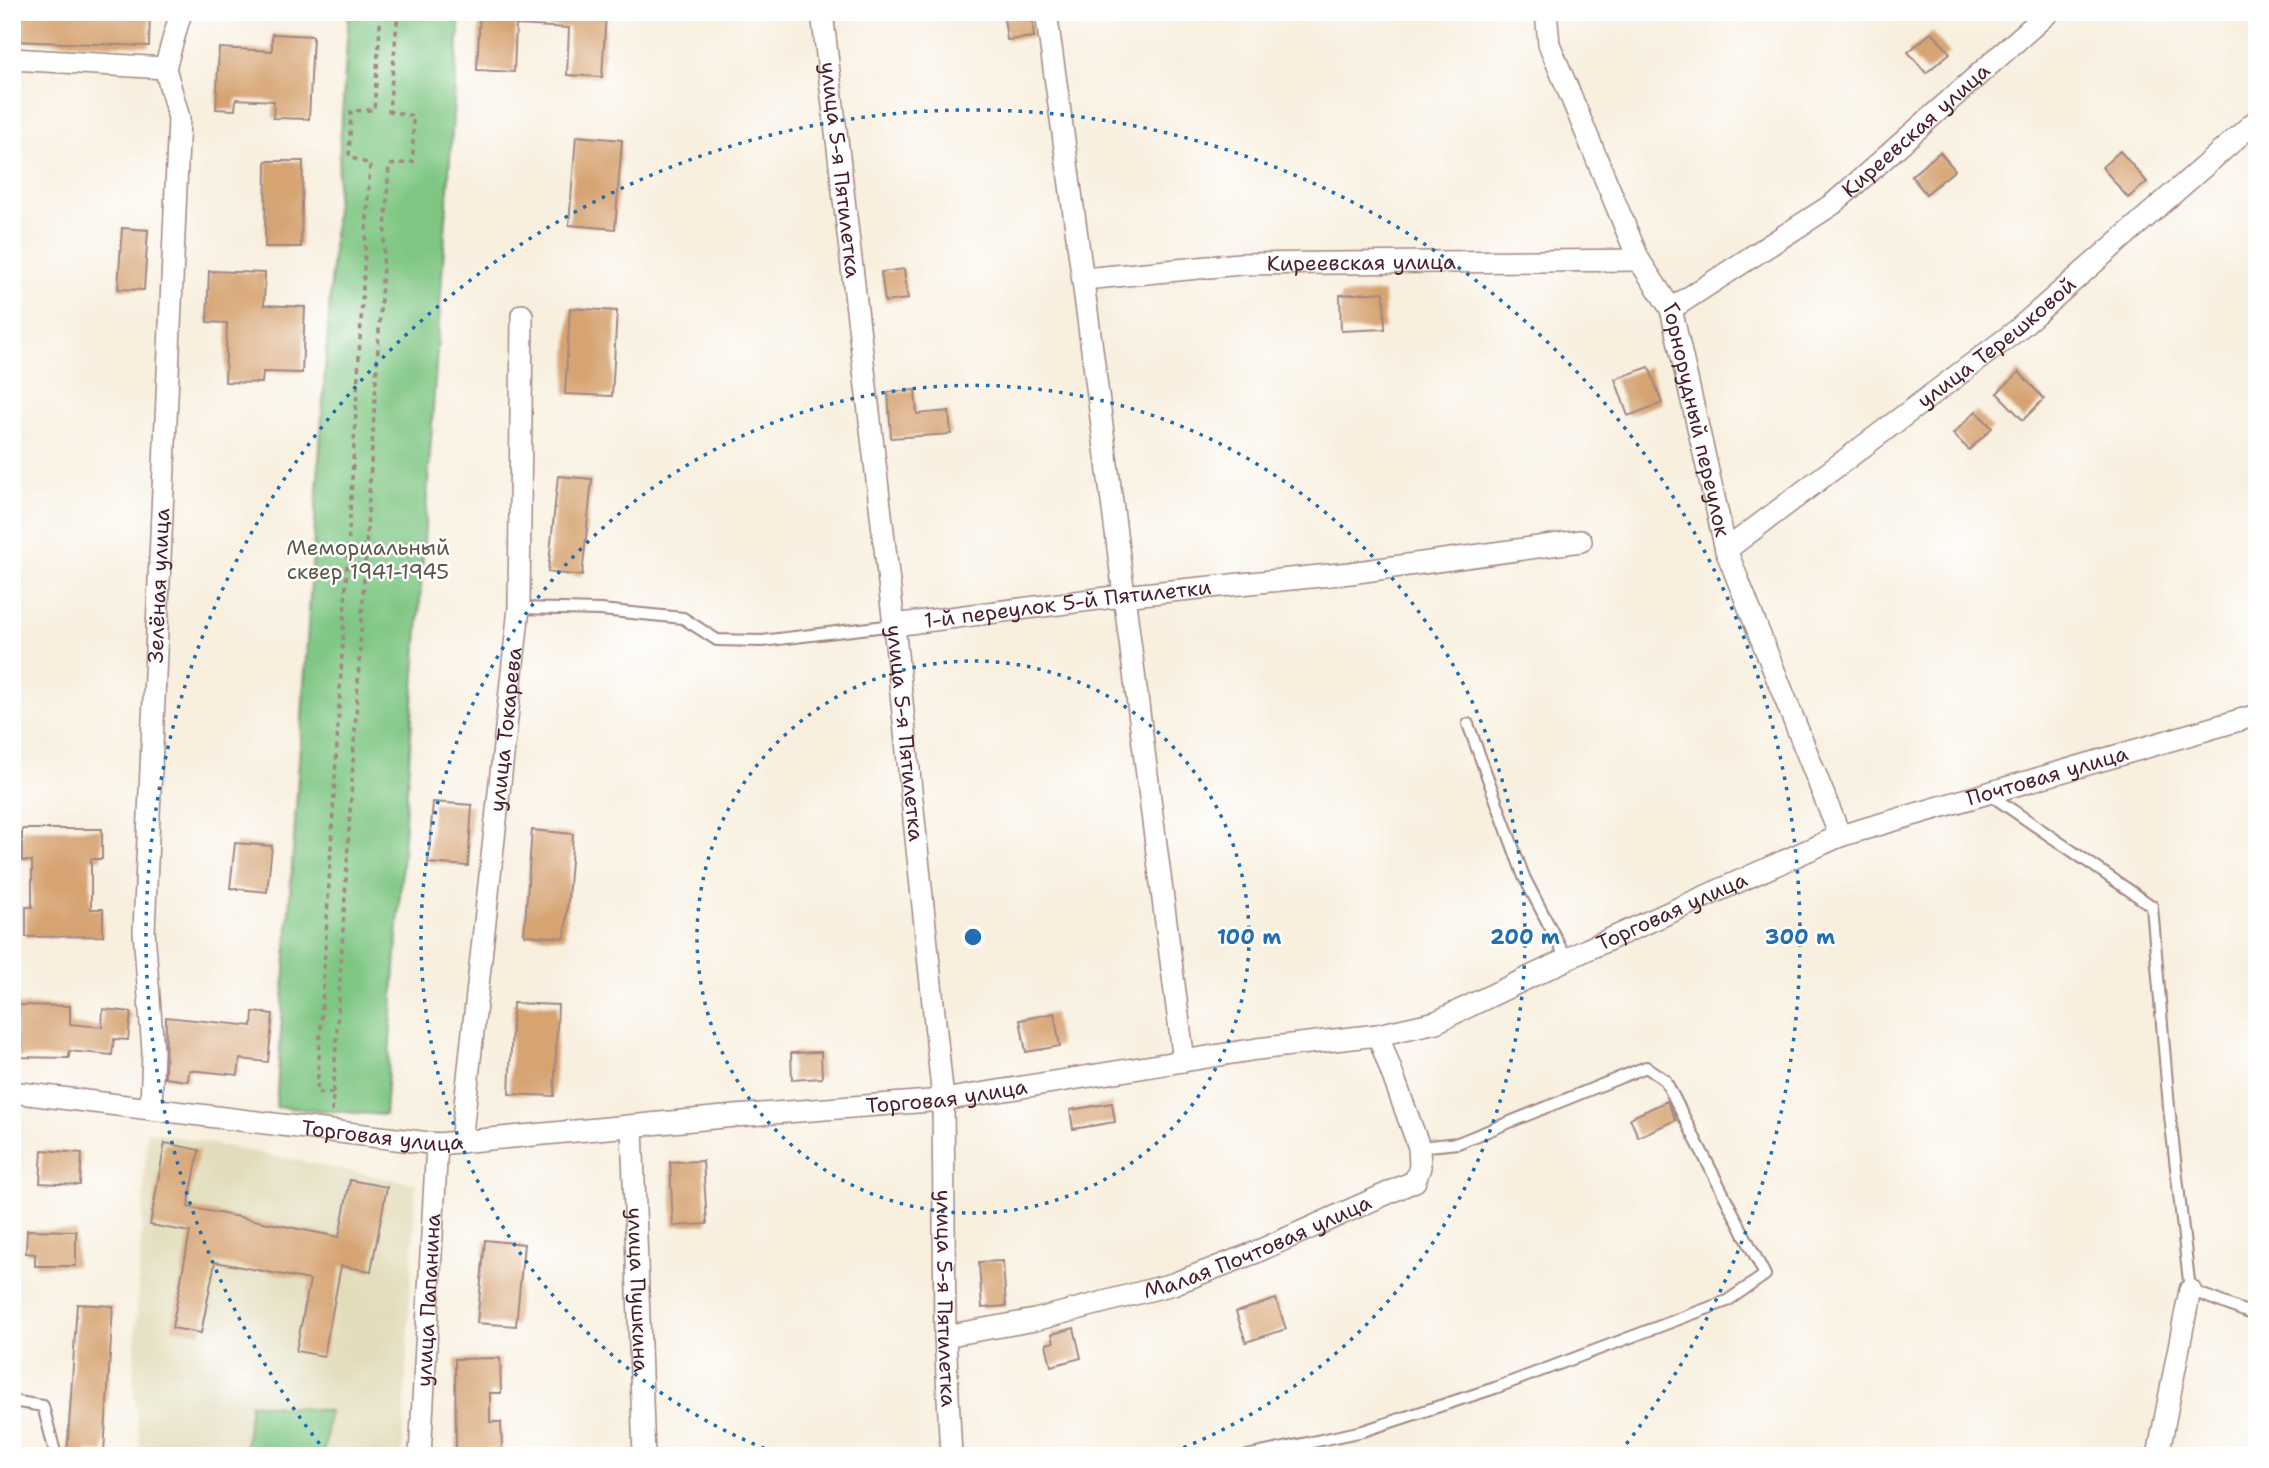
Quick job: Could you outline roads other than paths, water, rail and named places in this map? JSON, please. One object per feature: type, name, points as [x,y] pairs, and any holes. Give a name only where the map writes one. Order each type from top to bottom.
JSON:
[{"type":"street","points":[[12,59],[165,68],[181,12]]},
{"type":"street","name":"улица 5-я Пятилетка","points":[[822,12],[894,625],[943,1100],[945,1336],[951,1456]]},
{"type":"street","points":[[1046,12],[1084,279],[1122,596],[1184,1061]]},
{"type":"street","name":"Горнорудный переулок","points":[[1546,12],[1549,44],[1639,260],[1671,309],[1726,550],[1840,836]]},
{"type":"street","name":"Киреевская улица","points":[[1671,309],[1833,204],[2049,12]]},
{"type":"street","name":"Зелёная улица","points":[[151,1107],[153,1051],[144,930],[179,118],[165,68]]},
{"type":"street","name":"улица Терешковой","points":[[1726,550],[2017,331],[2257,120]]},
{"type":"street","name":"Киреевская улица","points":[[1084,279],[1240,264],[1639,260]]},
{"type":"street","name":"улица Токарева","points":[[461,1142],[519,608],[522,315]]},
{"type":"street","name":"1-й переулок 5-й Пятилетки","points":[[894,625],[1122,596],[1350,573],[1581,541]]},
{"type":"street","name":"Почтовая улица","points":[[1840,836],[2257,715]]},
{"type":"street","name":"Торговая улица","points":[[12,1091],[437,1144],[943,1100],[1257,1049],[1378,1035],[1436,1022],[1840,836]]},
{"type":"street","name":"Малая Почтовая улица","points":[[945,1336],[1035,1320],[1172,1284],[1254,1253],[1415,1181],[1420,1167],[1419,1147],[1378,1035]]},
{"type":"street","name":"улица Пушкина","points":[[632,1126],[644,1456]]},
{"type":"street","name":"улица Папанина","points":[[420,1456],[437,1144]]},
{"type":"street","points":[[2158,1456],[2190,1290]]},
{"type":"lane","name":"1-й переулок 5-й Пятилетки","points":[[519,608],[601,610],[683,618],[717,640],[762,641],[894,625]]},
{"type":"lane","points":[[1468,724],[1524,877],[1567,960]]},
{"type":"lane","points":[[1987,793],[2152,906],[2169,1107],[2190,1290],[2257,1316]]},
{"type":"lane","points":[[1248,1456],[1363,1432],[1495,1388],[1727,1301],[1765,1275],[1665,1080],[1646,1067],[1458,1143],[1419,1147]]},
{"type":"lane","points":[[12,1401],[43,1406],[56,1456]]},
{"type":"park label","name":"Мемориальный сквер 1941-1945","points":[[368,560]]}]
